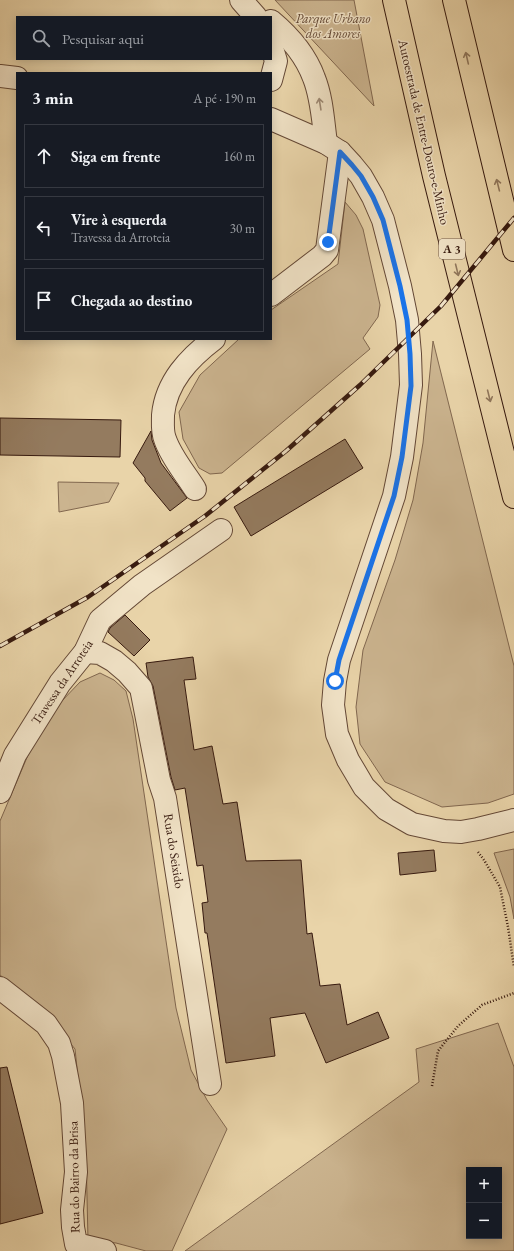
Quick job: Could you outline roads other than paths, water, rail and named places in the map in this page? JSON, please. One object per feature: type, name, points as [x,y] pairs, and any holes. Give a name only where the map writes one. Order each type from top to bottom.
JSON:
[{"type":"highway","name":"Autoestrada de Entre-Douro-e-Minho","points":[[394,0],[434,176],[514,498]]},
{"type":"highway","points":[[454,0],[514,250]]},
{"type":"street","points":[[272,25],[289,37],[309,67],[318,89],[333,147],[327,250],[322,256],[272,294]]},
{"type":"street","points":[[272,48],[276,61],[272,76]]},
{"type":"street","points":[[0,76],[16,78]]},
{"type":"street","points":[[272,119],[333,147],[361,176],[373,197],[383,220],[407,320],[411,386],[402,457],[394,496],[339,660],[332,705],[337,734],[348,760],[364,787],[386,809],[412,824],[461,832],[514,820]]},
{"type":"street","points":[[195,489],[170,451],[164,438],[162,423],[164,403],[172,384],[184,366],[198,351],[213,340]]},
{"type":"street","name":"Travessa da Arroteia","points":[[0,792],[15,755],[60,683],[85,652],[100,620],[142,585],[221,530]]},
{"type":"street","name":"Rua do Seixido","points":[[85,652],[100,653],[114,661],[127,672],[141,688],[159,780],[166,798],[210,1084]]},
{"type":"street","name":"Rua do Bairro da Brisa","points":[[0,988],[46,1024],[59,1043],[63,1056],[72,1104],[76,1172],[72,1210],[72,1227],[76,1244],[105,1251]]},
{"type":"railway","points":[[0,646],[88,597],[205,516],[286,451],[360,385],[441,306],[514,218]]},
{"type":"park label","name":"Parque Urbano dos Amores","points":[[333,26]]}]
